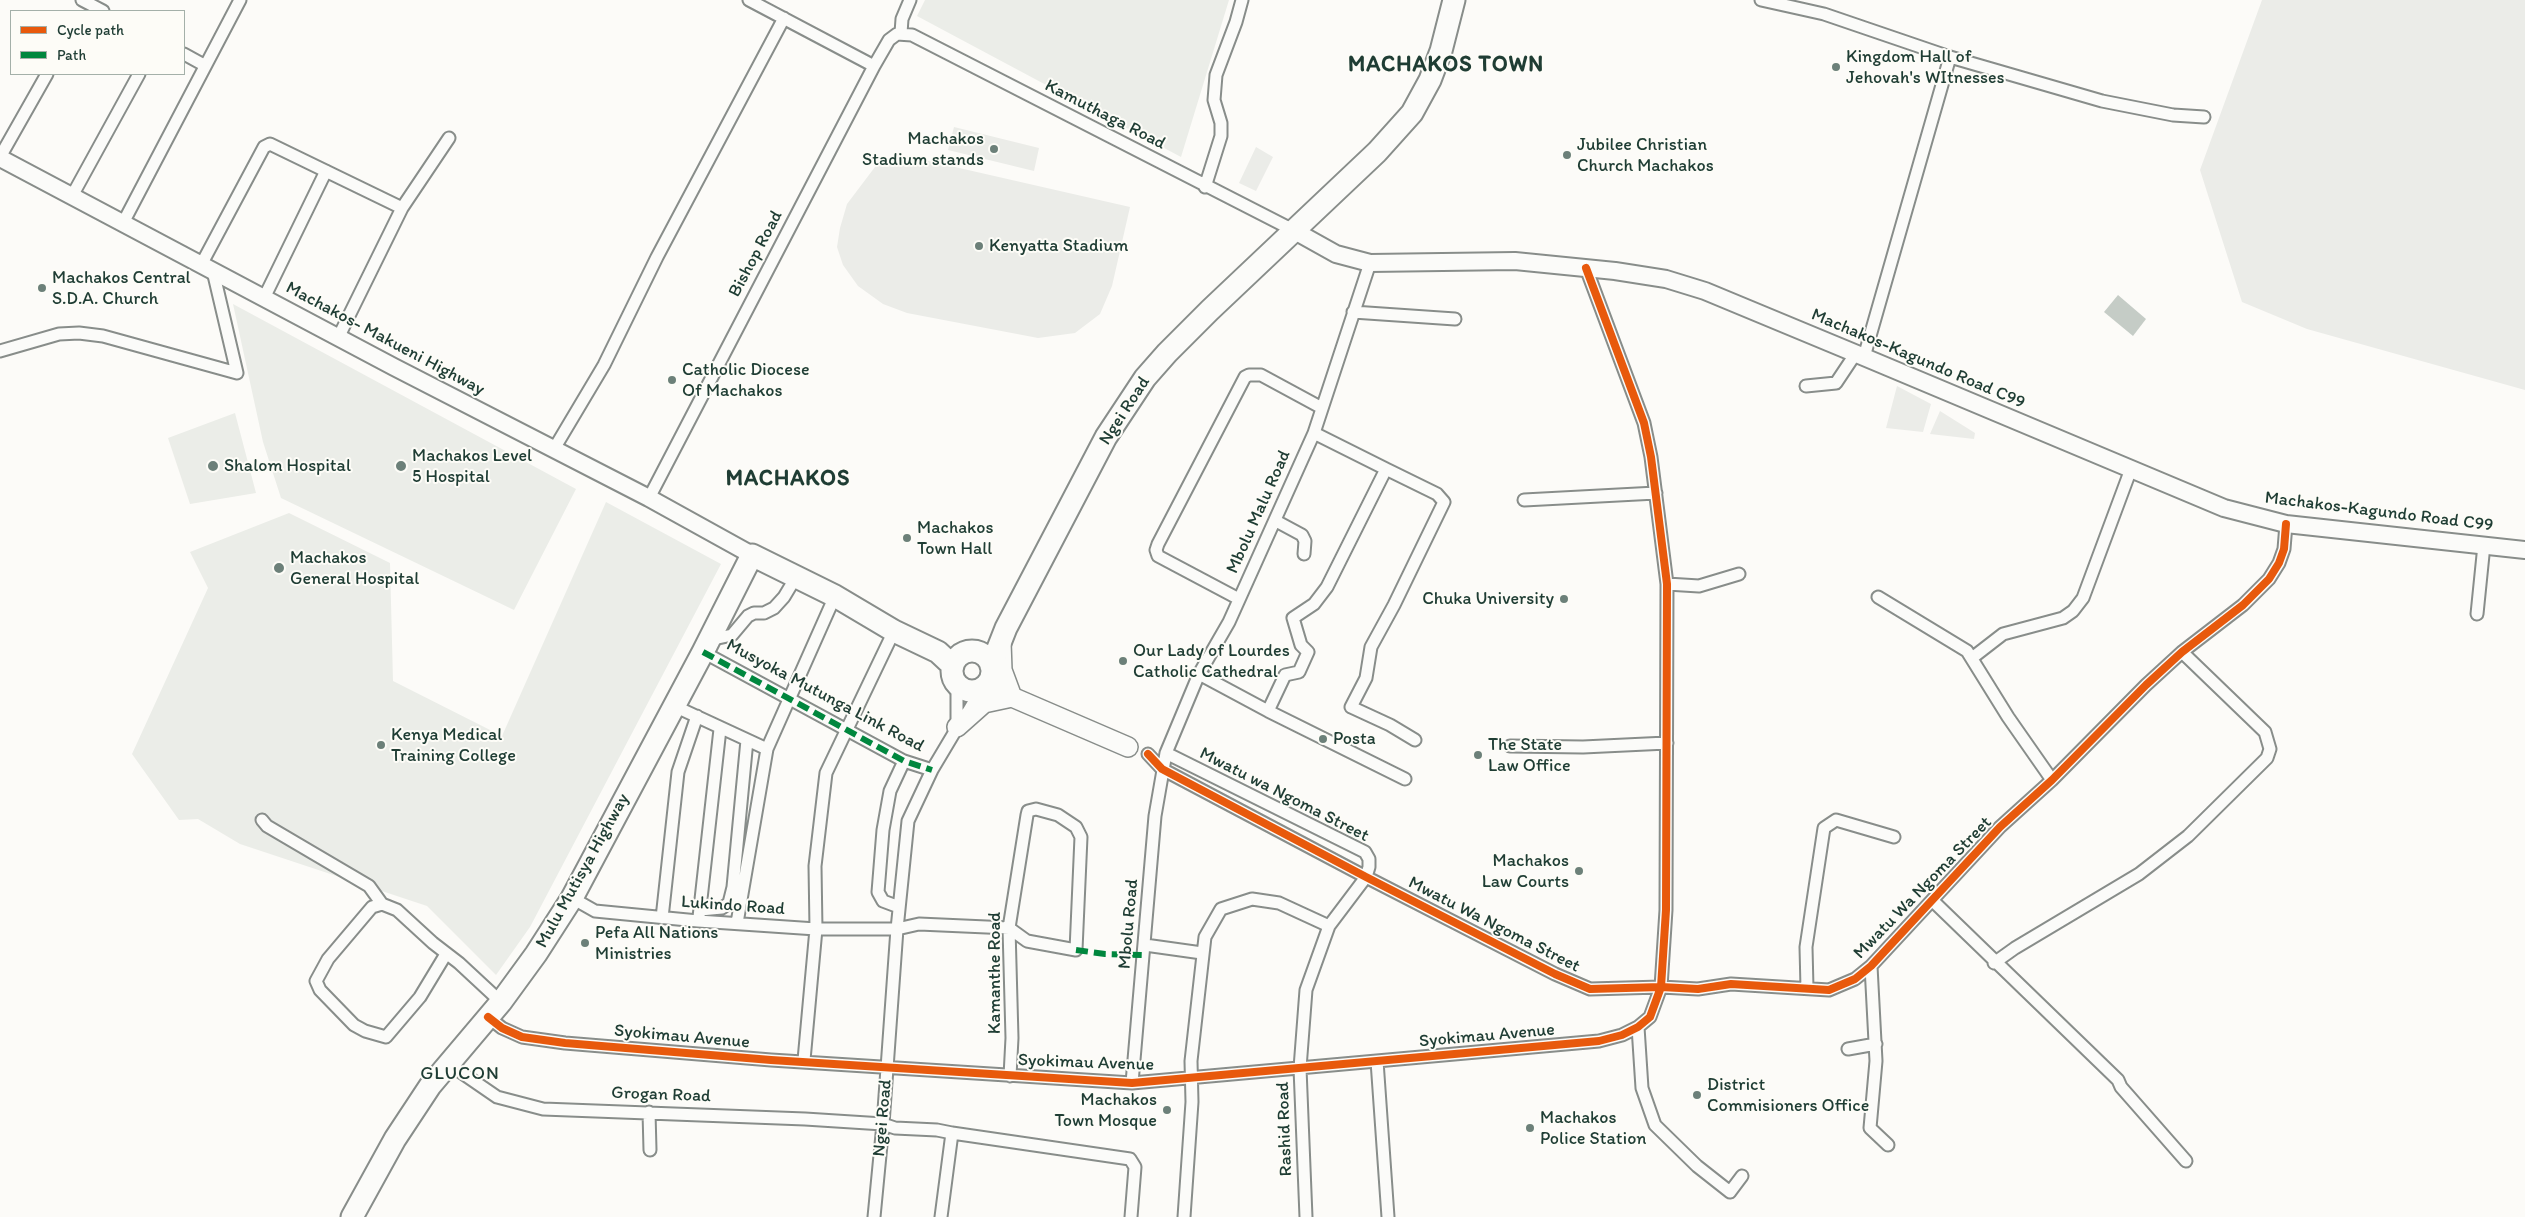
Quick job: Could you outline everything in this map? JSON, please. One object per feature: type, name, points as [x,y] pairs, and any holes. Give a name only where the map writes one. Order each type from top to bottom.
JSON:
[{"type":"highway","name":"Ngei Road","points":[[987,679],[1003,634],[1106,437],[1145,378],[1166,353],[1377,152],[1412,113],[1430,80],[1441,51],[1454,0]]},
{"type":"highway","points":[[752,555],[835,596],[894,631],[955,662],[968,691],[987,679],[980,653],[955,662]]},
{"type":"highway","name":"Mulu Mutisya Highway","points":[[352,1217],[394,1139],[430,1086],[494,1010],[536,954],[572,898],[672,706],[706,646],[752,555]]},
{"type":"highway","points":[[955,662],[1003,634]]},
{"type":"main road","name":"Machakos- Makueni Highway","points":[[0,157],[338,338],[649,498],[752,555]]},
{"type":"main road","name":"Machakos-Kagundo Road C99","points":[[1293,230],[1336,254],[1370,263],[1492,260],[1652,276],[1679,283],[1860,355],[2224,508],[2286,524],[2525,550]]},
{"type":"main road","points":[[1003,634],[1002,670],[1012,697]]},
{"type":"main road","points":[[987,679],[1012,697],[1128,748]]},
{"type":"main road","points":[[957,727],[984,704],[1012,697]]},
{"type":"street","points":[[123,224],[204,65],[240,0]]},
{"type":"street","points":[[749,0],[874,66]]},
{"type":"street","points":[[902,33],[902,19],[910,0]]},
{"type":"street","points":[[1205,187],[1221,136],[1221,123],[1214,100],[1216,75],[1236,22],[1242,0]]},
{"type":"street","points":[[1761,0],[1824,14],[1950,57],[2102,101],[2173,115],[2204,117]]},
{"type":"street","points":[[84,5],[100,10]]},
{"type":"street","points":[[554,450],[604,365],[657,257],[784,18]]},
{"type":"street","name":"Bishop Road","points":[[649,498],[874,66],[889,40],[902,33]]},
{"type":"street","name":"Kamuthaga Road","points":[[902,33],[912,35],[1205,187],[1293,230]]},
{"type":"street","points":[[185,55],[204,65]]},
{"type":"street","points":[[1806,386],[1836,383],[1860,355],[1950,57]]},
{"type":"street","points":[[0,157],[46,75]]},
{"type":"street","points":[[72,196],[138,75]]},
{"type":"street","points":[[338,338],[402,208],[449,138]]},
{"type":"street","points":[[0,351],[59,334],[103,336],[237,373],[207,268],[266,145],[274,145],[402,208]]},
{"type":"street","points":[[264,298],[326,171]]},
{"type":"street","name":"Mbolu Malu Road","points":[[1162,769],[1166,753],[1200,674],[1239,599],[1276,521],[1314,433],[1370,263]]},
{"type":"street","name":"Syokimau Avenue","points":[[446,954],[494,1010],[502,1028],[531,1038],[667,1052],[804,1060],[1010,1076],[1132,1083],[1193,1079],[1599,1041],[1622,1035],[1638,1027],[1650,1017],[1661,987],[1666,910],[1667,584],[1656,492],[1644,423],[1586,268]]},
{"type":"street","points":[[1353,312],[1455,318]]},
{"type":"street","points":[[1239,599],[1158,556],[1156,550],[1158,544],[1244,378],[1249,375],[1261,376],[1322,408]]},
{"type":"street","points":[[1314,433],[1437,494],[1444,502],[1394,605],[1370,647],[1366,678],[1351,707],[1390,725],[1415,740]]},
{"type":"street","points":[[1268,711],[1285,674],[1299,672],[1308,652],[1301,644],[1293,618],[1314,604],[1326,587],[1386,469]]},
{"type":"street","points":[[1972,658],[2003,634],[2063,618],[2073,611],[2083,598],[2131,469]]},
{"type":"street","points":[[1524,500],[1656,492]]},
{"type":"street","points":[[1276,521],[1302,535],[1305,541],[1304,554]]},
{"type":"street","name":"Mwatu Wa Ngoma Street","points":[[1148,754],[1162,769],[1366,877],[1555,974],[1590,988],[1661,987],[1698,989],[1732,984],[1829,990],[1855,979],[1871,966],[2000,827],[2052,780],[2182,652],[2244,606],[2269,579],[2279,563],[2284,549],[2286,524]]},
{"type":"street","points":[[2477,614],[2484,545]]},
{"type":"street","points":[[1667,584],[1699,586],[1740,574]]},
{"type":"street","points":[[706,646],[732,635],[748,616],[754,613],[764,613],[774,608],[784,597],[796,577]]},
{"type":"street","points":[[736,923],[768,750],[835,596]]},
{"type":"street","points":[[1878,597],[1967,652],[2008,717],[2052,780]]},
{"type":"street","points":[[804,1060],[816,929],[815,866],[820,809],[826,773],[894,631]]},
{"type":"street","name":"Musyoka Mutunga Link Road","points":[[706,646],[790,699],[846,731],[904,761],[932,770]]},
{"type":"street","points":[[1994,963],[2015,948],[2140,874],[2188,836],[2267,758],[2270,748],[2265,732],[2182,652]]},
{"type":"street","points":[[955,662],[957,727]]},
{"type":"street","points":[[1200,674],[1268,711],[1405,780]]},
{"type":"street","name":"Ngei Road","points":[[874,1217],[883,1124],[897,929],[908,821],[932,770],[987,679]]},
{"type":"street","points":[[672,706],[698,716],[720,729],[768,750]]},
{"type":"street","points":[[662,918],[678,772],[698,716]]},
{"type":"street","points":[[720,729],[699,916],[722,908],[729,902],[733,887],[747,740]]},
{"type":"street","points":[[1510,746],[1583,747],[1667,743]]},
{"type":"street","points":[[1128,748],[1148,754],[1166,753]]},
{"type":"street","name":"Mwatu wa Ngoma Street","points":[[1166,753],[1365,852],[1370,867],[1366,877]]},
{"type":"street","points":[[900,907],[882,901],[878,892],[882,839],[890,791],[904,761]]},
{"type":"street","name":"Mbolu Road","points":[[1132,1083],[1155,816],[1162,769]]},
{"type":"street","name":"Kamanthe Road","points":[[1008,928],[1027,941],[1076,950],[1081,837],[1076,827],[1058,815],[1036,809],[1028,811],[1008,928],[1012,1038],[1010,1076]]},
{"type":"street","points":[[262,820],[267,826],[362,881],[373,891],[382,904],[397,910],[446,954],[420,997],[390,1035],[380,1037],[354,1024],[320,990],[316,981],[328,958],[372,908],[382,904]]},
{"type":"street","points":[[1807,988],[1806,947],[1824,828],[1836,820],[1894,837]]},
{"type":"street","name":"Rashid Road","points":[[1306,1217],[1300,1068],[1306,990],[1329,926],[1366,877]]},
{"type":"street","name":"Lukindo Road","points":[[572,898],[595,911],[662,918],[699,916],[736,923],[816,929],[897,929]]},
{"type":"street","points":[[1184,1217],[1193,1079],[1191,1061],[1205,938],[1221,909],[1252,899],[1279,903],[1329,926]]},
{"type":"street","points":[[1933,901],[1994,963],[2118,1080],[2121,1087],[2186,1160]]},
{"type":"street","points":[[897,929],[919,924],[1008,928]]},
{"type":"street","points":[[1145,945],[1202,953]]},
{"type":"street","points":[[1871,966],[1876,1044],[1870,1128],[1888,1145]]},
{"type":"street","points":[[1638,1027],[1642,1088],[1655,1125],[1697,1166],[1730,1192],[1742,1176]]},
{"type":"street","points":[[1848,1048],[1876,1044]]},
{"type":"street","points":[[1377,1061],[1388,1217]]},
{"type":"street","name":"Grogan Road","points":[[449,1064],[497,1097],[511,1103],[543,1109],[649,1112],[883,1124],[895,1128],[937,1130],[1130,1159],[1135,1167],[1131,1217]]},
{"type":"street","points":[[649,1112],[650,1150]]},
{"type":"street","points":[[941,1217],[952,1133]]},
{"type":"shaded area","points":[[925,0],[1229,0],[1181,157],[917,16]]},
{"type":"shaded area","points":[[2262,0],[2525,0],[2525,390],[2307,329],[2242,302],[2200,170]]},
{"type":"shaded area","name":"Machakos Stadium stands","points":[[954,127],[1039,148],[1034,171],[948,150]]},
{"type":"shaded area","points":[[1256,147],[1273,157],[1256,191],[1239,183]]},
{"type":"shaded area","name":"Kenyatta Stadium","points":[[898,154],[1130,207],[1112,286],[1100,314],[1075,333],[1038,338],[907,313],[883,304],[858,286],[843,265],[837,247],[847,204],[878,163]]},
{"type":"shaded area","points":[[2118,295],[2146,319],[2133,336],[2104,312]]},
{"type":"shaded area","name":"Machakos Level 5 Hospital","points":[[233,304],[576,489],[514,610],[281,498],[263,442]]},
{"type":"shaded area","points":[[1897,386],[1931,404],[1923,432],[1886,428]]},
{"type":"shaded area","points":[[1940,411],[1975,433],[1974,439],[1930,434]]},
{"type":"shaded area","name":"Shalom Hospital","points":[[235,413],[256,493],[190,504],[168,438]]},
{"type":"shaded area","name":"Kenya Medical Training College","points":[[606,502],[721,564],[530,927],[496,975],[427,906],[240,844],[198,819],[179,820],[132,754],[208,588],[190,552],[289,513],[390,563],[393,681],[502,736]]},
{"type":"marked path","points":[[703,652],[904,761],[932,770]]},
{"type":"marked path","points":[[1076,950],[1105,954],[1144,955]]},
{"type":"cycle path","points":[[488,1017],[502,1028],[522,1037],[565,1043],[771,1060],[1132,1083],[1599,1041],[1622,1035],[1638,1027],[1650,1017],[1661,987],[1666,910],[1667,584],[1651,457],[1644,423],[1586,268]]},
{"type":"cycle path","points":[[1148,754],[1162,769],[1366,877],[1555,974],[1590,989],[1661,987],[1698,989],[1731,984],[1829,990],[1855,979],[1871,966],[2000,827],[2052,780],[2146,685],[2182,652],[2243,605],[2269,579],[2279,563],[2284,549],[2286,524]]},
{"type":"place","name":"Kingdom Hall of Jehovah's WItnesses","points":[[1836,67]]},
{"type":"place","name":"Machakos Stadium stands","points":[[994,149]]},
{"type":"place","name":"Jubilee Christian Church Machakos","points":[[1567,155]]},
{"type":"place","name":"Kenyatta Stadium","points":[[979,246]]},
{"type":"place","name":"Machakos Central S.D.A. Church","points":[[42,288]]},
{"type":"place","name":"Catholic Diocese Of Machakos","points":[[672,380]]},
{"type":"place","name":"Shalom Hospital","points":[[213,466]]},
{"type":"place","name":"Machakos Level 5 Hospital","points":[[401,466]]},
{"type":"place","name":"Machakos Town Hall","points":[[907,538]]},
{"type":"place","name":"Machakos General Hospital","points":[[279,568]]},
{"type":"place","name":"Chuka University","points":[[1564,599]]},
{"type":"place","name":"Our Lady of Lourdes Catholic Cathedral","points":[[1123,661]]},
{"type":"place","name":"Posta","points":[[1323,739]]},
{"type":"place","name":"Kenya Medical Training College","points":[[381,745]]},
{"type":"place","name":"The State Law Office","points":[[1478,755]]},
{"type":"place","name":"Machakos Law Courts","points":[[1579,871]]},
{"type":"place","name":"Pefa All Nations Ministries","points":[[585,943]]},
{"type":"place","name":"District Commisioners Office","points":[[1697,1095]]},
{"type":"place","name":"Machakos Town Mosque","points":[[1167,1110]]},
{"type":"place","name":"Machakos Police Station","points":[[1530,1128]]},
{"type":"district","name":"MACHAKOS TOWN","points":[[1446,65]]},
{"type":"district","name":"MACHAKOS","points":[[788,479]]},
{"type":"district","name":"GLUCON","points":[[460,1074]]}]
